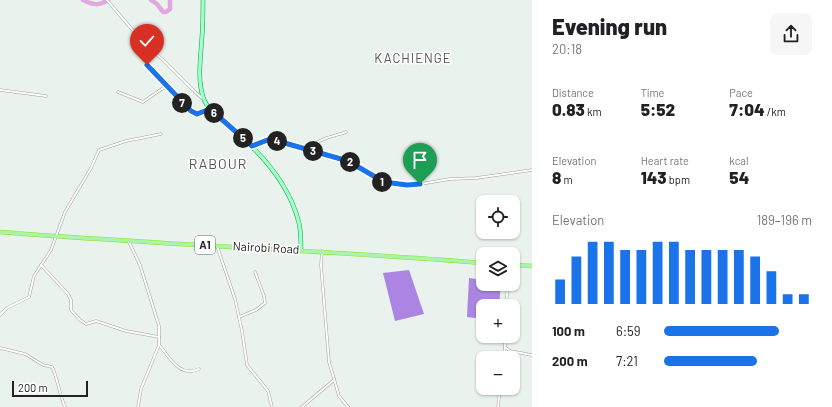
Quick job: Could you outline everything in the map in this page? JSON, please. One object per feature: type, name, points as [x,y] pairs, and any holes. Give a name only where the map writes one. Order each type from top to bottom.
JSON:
[{"type":"highway","name":"Nairobi Road","points":[[0,232],[56,237],[322,251],[476,262]]},
{"type":"highway","points":[[520,265],[532,266]]},
{"type":"main road","points":[[203,0],[200,61],[203,98],[210,109],[252,146],[276,174],[287,194],[299,225],[301,250]]},
{"type":"street","points":[[107,0],[141,40],[203,98]]},
{"type":"street","points":[[147,65],[191,111],[197,114],[210,109]]},
{"type":"street","points":[[118,92],[144,102],[166,86]]},
{"type":"street","points":[[0,90],[46,96]]},
{"type":"street","points":[[309,150],[313,145],[325,138],[346,132]]},
{"type":"street","points":[[0,315],[7,308],[29,297],[34,276],[51,250],[65,212],[91,168],[99,150],[126,141],[161,134]]},
{"type":"street","points":[[252,146],[270,139],[348,161],[384,182],[407,185],[450,179],[476,178],[532,170]]},
{"type":"street","points":[[128,240],[140,265],[158,326],[159,337],[159,345],[141,389],[138,407]]},
{"type":"street","points":[[216,245],[235,299],[247,365],[268,390],[272,407]]},
{"type":"street","points":[[322,251],[321,265],[329,362],[339,396],[348,407]]},
{"type":"street","points":[[41,265],[68,294],[71,300],[71,310],[86,324],[96,321],[126,331],[159,337]]},
{"type":"street","points":[[239,317],[256,310],[265,303],[255,272]]},
{"type":"street","points":[[504,351],[505,343]]},
{"type":"street","points":[[159,345],[175,364],[186,372],[199,369]]},
{"type":"street","points":[[505,347],[510,351],[532,355]]},
{"type":"street","points":[[0,348],[26,354],[44,365],[52,367],[65,407]]},
{"type":"street","points":[[302,407],[334,380]]},
{"type":"street","points":[[498,407],[499,395]]},
{"type":"shaded area","points":[[409,270],[424,314],[395,321],[383,273]]},
{"type":"shaded area","points":[[469,278],[476,279],[476,291],[500,291],[500,299],[476,299],[476,318],[467,317]]},
{"type":"waterway","points":[[83,0],[96,4],[108,0]]},
{"type":"waterway","points":[[151,0],[157,4],[163,12],[170,9],[170,0]]},
{"type":"district","name":"KACHIENGE","points":[[413,58]]},
{"type":"district","name":"RABOUR","points":[[218,164]]},
{"type":"route","points":[[147,65],[191,111],[197,114],[210,109],[252,146],[270,139],[348,161],[371,174],[378,180],[384,182],[407,185],[420,184]]}]
